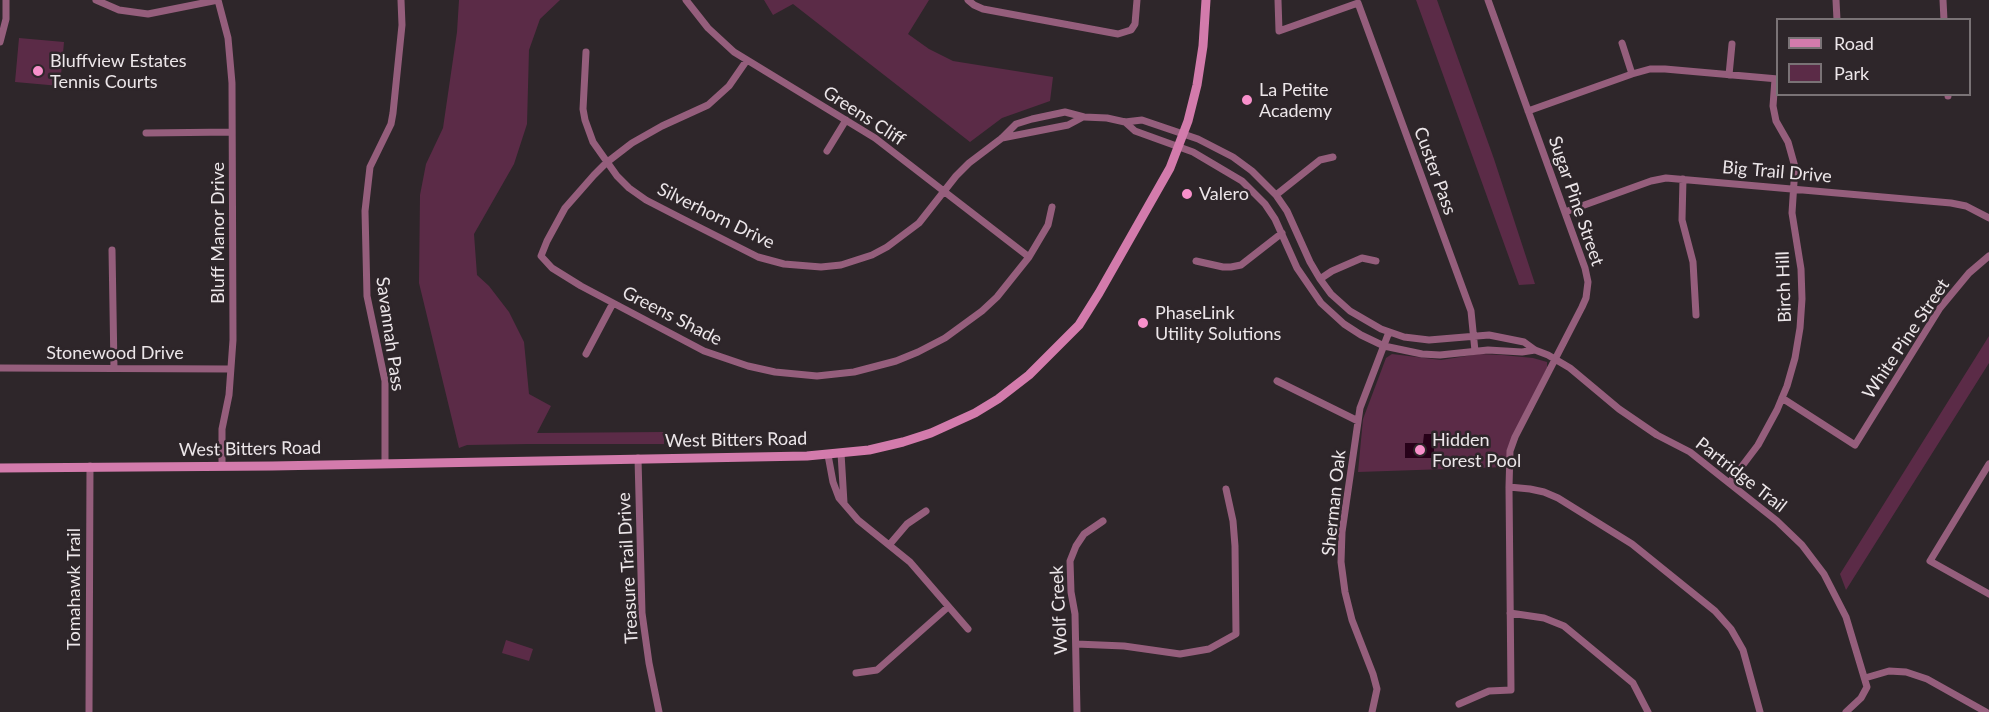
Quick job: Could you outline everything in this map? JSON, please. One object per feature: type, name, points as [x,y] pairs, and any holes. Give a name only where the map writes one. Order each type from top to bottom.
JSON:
[{"type":"main road","name":"West Bitters Road","points":[[0,468],[828,455],[869,450],[931,433],[990,404],[1029,375],[1079,325],[1170,168],[1183,134],[1197,85],[1203,46],[1206,0]]},
{"type":"street","points":[[0,42],[6,19],[6,0]]},
{"type":"street","points":[[96,0],[119,10],[148,14],[218,0]]},
{"type":"street","name":"Bluff Manor Drive","points":[[218,0],[228,38],[231,65],[232,132],[233,340],[229,395],[222,429],[222,466]]},
{"type":"street","name":"Savannah Pass","points":[[385,463],[385,381],[367,296],[365,211],[370,167],[391,124],[393,113],[401,32],[401,0]]},
{"type":"street","name":"Greens Cliff","points":[[686,0],[708,28],[734,52],[875,138],[1029,257]]},
{"type":"street","points":[[968,0],[983,9],[1118,34],[1131,30],[1135,24],[1137,0]]},
{"type":"street","name":"Custer Pass","points":[[1278,0],[1279,31],[1358,3],[1471,311],[1475,351]]},
{"type":"street","name":"Sugar Pine Street","points":[[1459,704],[1489,691],[1511,690],[1510,451],[1515,437],[1582,308],[1588,282],[1585,268],[1488,0]]},
{"type":"street","points":[[1836,0],[1837,18]]},
{"type":"street","points":[[1943,0],[1944,18]]},
{"type":"street","points":[[1622,43],[1632,74]]},
{"type":"street","points":[[1729,75],[1732,44]]},
{"type":"street","name":"Silverhorn Drive","points":[[586,52],[583,88],[585,120],[593,142],[606,163],[629,188],[679,217],[758,257],[802,267],[841,265],[873,255],[904,236],[919,223],[944,190],[969,163],[1002,138],[1016,124],[1065,112],[1084,117],[1125,122],[1142,120],[1183,134]]},
{"type":"street","points":[[606,163],[632,143],[708,105],[729,86],[747,60]]},
{"type":"street","points":[[1528,111],[1650,69],[1776,79]]},
{"type":"street","name":"Birch Hill","points":[[1730,482],[1763,438],[1782,398],[1795,358],[1800,328],[1801,269],[1792,213],[1795,167],[1791,149],[1776,121],[1773,106],[1776,79]]},
{"type":"street","points":[[1039,117],[1043,131]]},
{"type":"street","name":"Silverhorn Drive","points":[[1002,138],[1068,125],[1084,117]]},
{"type":"street","points":[[827,151],[846,120]]},
{"type":"street","name":"Silverhorn Drive","points":[[1125,122],[1135,131],[1178,147]]},
{"type":"street","points":[[146,133],[232,132]]},
{"type":"street","name":"Partridge Trail","points":[[1183,134],[1233,157],[1252,171],[1276,195],[1287,211],[1320,279],[1331,294],[1350,311],[1389,332],[1404,337],[1429,340],[1505,337],[1524,342],[1570,368],[1619,409],[1657,435],[1690,452],[1730,482],[1778,521],[1802,545],[1824,574],[1846,617],[1865,678]]},
{"type":"street","name":"Partridge Trail","points":[[1178,147],[1215,164],[1242,181],[1265,204],[1308,286],[1332,314],[1361,335],[1384,346],[1422,354],[1535,350]]},
{"type":"street","points":[[1276,195],[1320,160],[1333,157]]},
{"type":"street","name":"Greens Shade","points":[[606,163],[565,208],[541,256],[564,277],[704,351],[748,366],[775,372],[817,376],[854,372],[896,361],[945,338],[997,297],[1029,257],[1048,225],[1052,207]]},
{"type":"street","name":"Big Trail Drive","points":[[1565,212],[1651,181],[1666,178],[1951,202],[1966,206],[1989,218]]},
{"type":"street","points":[[1683,179],[1682,220],[1693,262],[1696,315]]},
{"type":"street","points":[[1196,261],[1222,267],[1241,265],[1282,233]]},
{"type":"street","points":[[112,250],[114,368]]},
{"type":"street","name":"White Pine Street","points":[[1782,398],[1855,445],[1940,308],[1969,273],[1989,256]]},
{"type":"street","points":[[1320,279],[1362,258],[1376,261]]},
{"type":"street","points":[[1297,268],[1310,262]]},
{"type":"street","points":[[586,354],[613,303]]},
{"type":"street","name":"Sherman Oak","points":[[1372,712],[1377,689],[1374,674],[1352,620],[1341,562],[1342,532],[1358,421],[1366,391],[1389,332]]},
{"type":"street","name":"Stonewood Drive","points":[[0,368],[230,369]]},
{"type":"street","points":[[1277,381],[1358,421]]},
{"type":"street","points":[[841,453],[844,502]]},
{"type":"street","points":[[828,455],[835,490],[839,498],[858,520],[910,562],[968,629]]},
{"type":"street","name":"Treasure Trail Drive","points":[[638,458],[642,613],[659,712]]},
{"type":"street","points":[[1989,464],[1929,561],[1989,594]]},
{"type":"street","name":"Tomahawk Trail","points":[[89,712],[90,466]]},
{"type":"street","points":[[835,490],[843,486]]},
{"type":"street","points":[[1509,487],[1544,492],[1558,498],[1632,544],[1716,611],[1731,629],[1743,650],[1760,712]]},
{"type":"street","points":[[1076,644],[1124,646],[1180,654],[1209,649],[1236,634],[1234,529],[1226,489]]},
{"type":"street","points":[[890,544],[907,524],[926,511]]},
{"type":"street","name":"Wolf Creek","points":[[1077,712],[1075,614],[1071,591],[1070,561],[1084,534],[1103,521]]},
{"type":"street","points":[[856,673],[877,670],[948,607]]},
{"type":"street","points":[[1510,613],[1544,618],[1564,626],[1633,683],[1648,712]]},
{"type":"street","points":[[1846,712],[1865,692],[1867,687],[1865,678],[1889,670],[1906,672],[1927,679],[1986,712]]},
{"type":"green space","points":[[459,0],[560,0],[540,19],[529,50],[527,124],[514,164],[474,234],[477,275],[489,286],[509,312],[524,342],[529,394],[551,406],[537,433],[664,432],[664,444],[467,445],[459,448],[419,283],[420,195],[426,164],[443,128],[457,32]]},
{"type":"green space","points":[[764,0],[929,0],[908,34],[929,49],[953,61],[1053,77],[1050,101],[1002,118],[970,142],[793,4],[773,15]]},
{"type":"green space","points":[[1416,0],[1437,0],[1494,159],[1535,284],[1519,285]]},
{"type":"green space","points":[[19,38],[64,42],[60,86],[15,82]]},
{"type":"green space","points":[[1989,336],[1989,363],[1846,590],[1840,574]]},
{"type":"green space","points":[[1392,354],[1441,360],[1479,354],[1502,355],[1533,358],[1547,362],[1547,368],[1508,449],[1506,467],[1358,472],[1363,419],[1386,358]]},
{"type":"green space","points":[[506,640],[533,649],[529,661],[502,653]]},
{"type":"shaded area","name":"Hidden Forest Pool","points":[[1424,434],[1434,434],[1434,458],[1405,458],[1405,443],[1423,443]]},
{"type":"place","name":"Bluffview Estates Tennis Courts","points":[[38,71]]},
{"type":"place","name":"La Petite Academy","points":[[1247,100]]},
{"type":"place","name":"Valero","points":[[1187,194]]},
{"type":"place","name":"PhaseLink Utility Solutions","points":[[1143,323]]},
{"type":"place","name":"Hidden Forest Pool","points":[[1420,450]]}]
